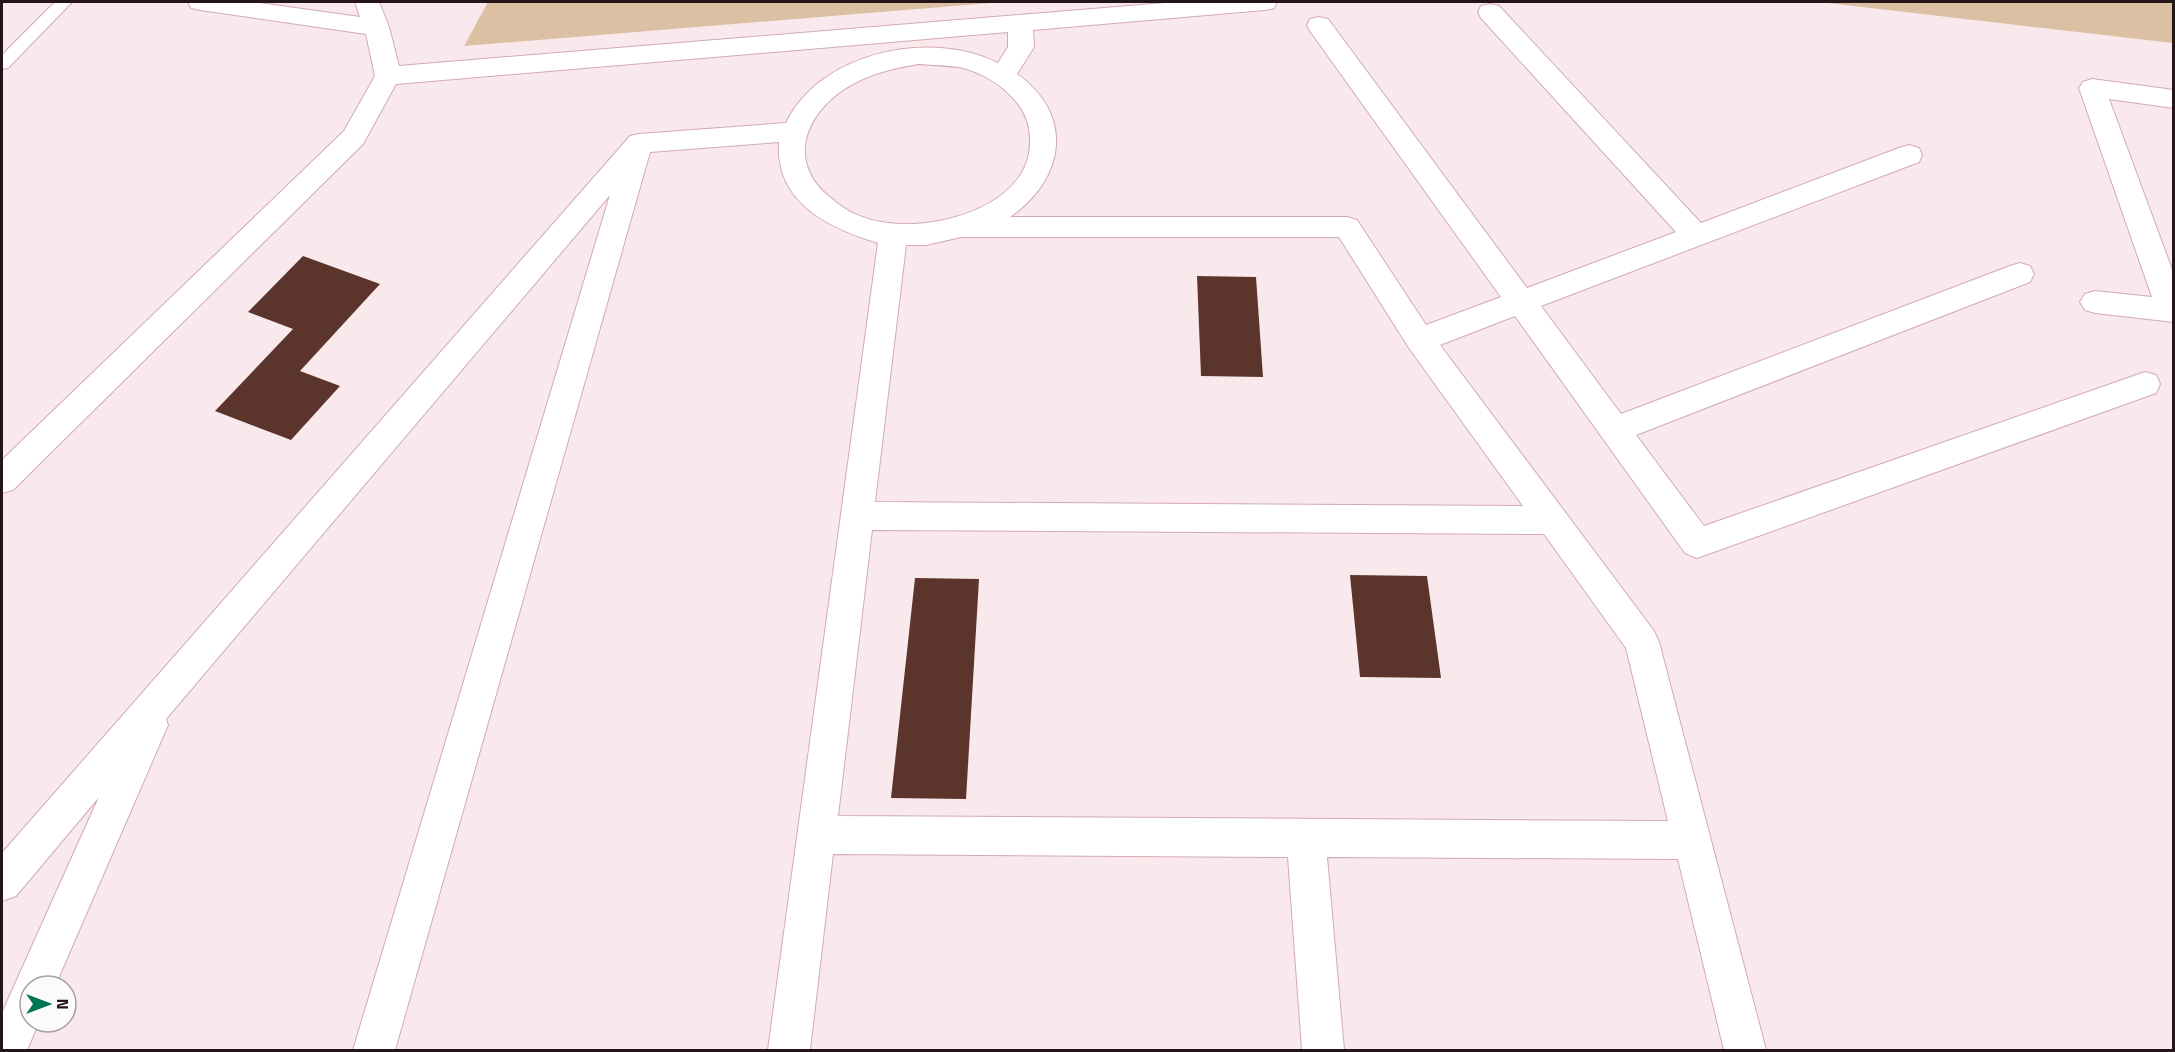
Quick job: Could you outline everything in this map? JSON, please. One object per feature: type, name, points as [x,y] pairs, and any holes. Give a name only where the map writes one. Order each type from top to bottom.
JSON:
[{"type":"street","points":[[2,480],[354,137],[388,76],[372,14],[200,2]]},
{"type":"street","points":[[388,76],[1265,2]]},
{"type":"street","points":[[1490,12],[1696,236]]},
{"type":"street","points":[[1003,76],[1021,47],[1020,23]]},
{"type":"street","points":[[1319,25],[1697,543],[2145,384]]},
{"type":"street","points":[[828,39],[825,64],[836,82]]},
{"type":"street","points":[[918,56],[969,61],[1003,76],[1027,94],[1038,111],[1044,129],[1044,148],[1038,167],[1027,185],[1011,201],[990,215],[960,227],[939,232],[893,234],[857,227],[834,217],[816,204],[803,189],[795,172],[792,155],[795,132],[811,103],[836,82],[868,66],[918,56]]},
{"type":"street","points":[[2095,302],[2173,311],[2092,88],[2174,99]]},
{"type":"street","points":[[2,882],[639,143],[795,132]]},
{"type":"street","points":[[374,1050],[639,143]]},
{"type":"street","points":[[1420,340],[1909,155]]},
{"type":"street","points":[[960,227],[1347,226],[1420,340],[1642,642],[1745,1050]]},
{"type":"street","points":[[789,1050],[893,234]]},
{"type":"street","points":[[1615,430],[2020,274]]},
{"type":"street","points":[[857,516],[1551,519]]},
{"type":"street","points":[[40,974],[164,693]]},
{"type":"street","points":[[816,835],[1692,840]]},
{"type":"street","points":[[1306,838],[1323,1050]]},
{"type":"street","points":[[6,1050],[18,1023]]},
{"type":"lane","points":[[2,64],[64,2]]},
{"type":"shaded area","points":[[488,2],[1003,2],[464,46]]},
{"type":"shaded area","points":[[1819,2],[2173,2],[2173,43]]},
{"type":"building","points":[[303,256],[380,284],[300,371],[340,386],[291,440],[215,411],[293,329],[248,312]]},
{"type":"building","points":[[1197,276],[1256,277],[1263,377],[1201,376]]},
{"type":"building","points":[[1350,575],[1427,576],[1441,678],[1360,677]]},
{"type":"building","points":[[915,578],[979,579],[966,799],[891,798]]}]
